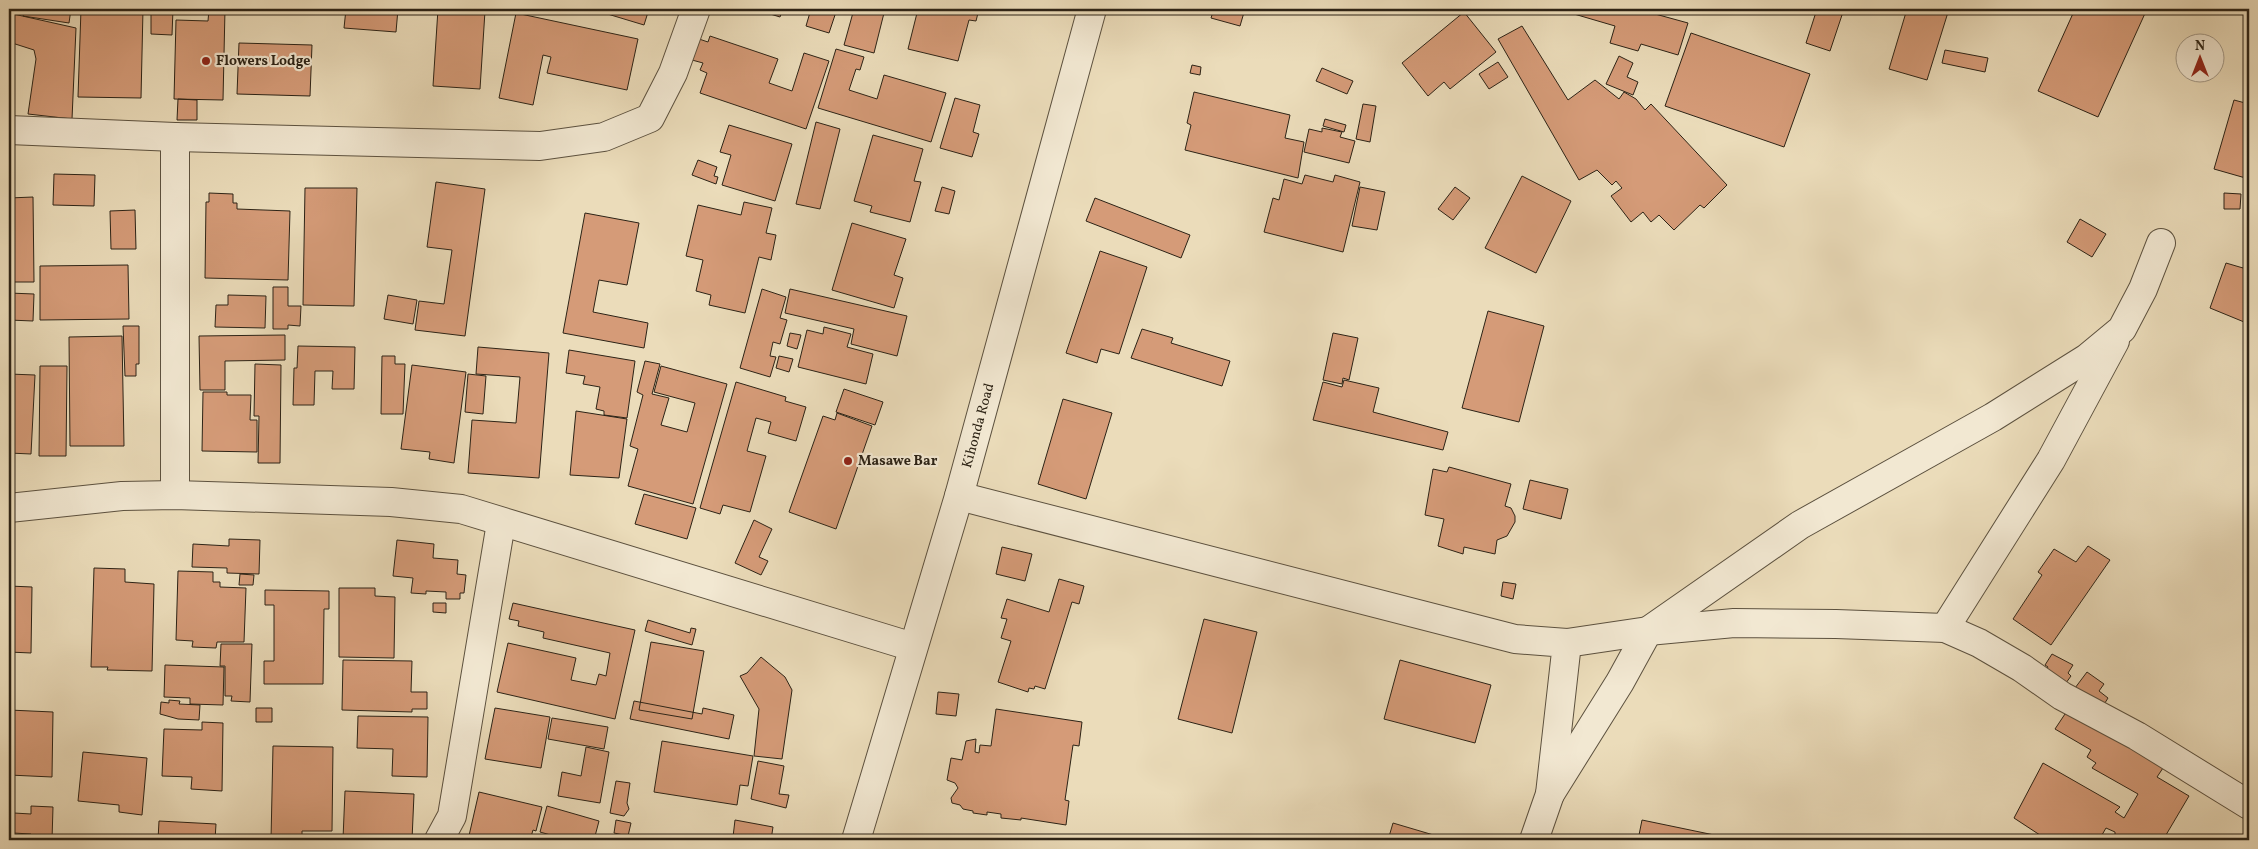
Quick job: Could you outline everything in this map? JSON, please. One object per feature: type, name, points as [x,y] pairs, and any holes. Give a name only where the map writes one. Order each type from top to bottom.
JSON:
[{"type":"street","points":[[9,130],[176,138],[540,146],[604,137],[650,118],[674,73],[696,9]]},
{"type":"street","name":"Kihonda Road","points":[[856,840],[912,647],[959,496],[1092,9]]},
{"type":"street","points":[[175,495],[176,138]]},
{"type":"street","points":[[1945,628],[2051,460],[2143,290],[2161,243]]},
{"type":"street","points":[[1550,794],[1620,682],[1648,631],[1800,525],[1993,417],[2087,358],[2122,329]]},
{"type":"street","points":[[9,508],[122,496],[175,495],[391,502],[461,509],[501,523],[912,647]]},
{"type":"street","points":[[959,496],[1515,639],[1567,643],[1648,631],[1734,623],[1945,628],[1979,643],[2062,696],[2137,736],[2249,805]]},
{"type":"street","points":[[439,840],[452,816],[501,523]]},
{"type":"street","points":[[1534,840],[1550,794],[1567,643]]},
{"type":"building","points":[[24,9],[71,9],[69,23],[23,16]]},
{"type":"building","points":[[81,9],[143,9],[141,98],[78,97]]},
{"type":"building","points":[[151,9],[173,9],[172,35],[151,34]]},
{"type":"building","points":[[209,9],[225,9],[223,100],[174,99],[176,20],[208,21]]},
{"type":"building","points":[[346,9],[398,9],[396,32],[344,28]]},
{"type":"building","points":[[438,9],[485,11],[480,89],[433,86]]},
{"type":"building","points":[[591,9],[649,9],[644,25]]},
{"type":"building","points":[[754,9],[783,9],[780,17]]},
{"type":"building","points":[[811,9],[837,9],[829,33],[806,26]]},
{"type":"building","points":[[854,9],[885,9],[874,53],[844,45]]},
{"type":"building","points":[[918,9],[979,9],[976,21],[969,20],[958,61],[908,49]]},
{"type":"building","points":[[1214,9],[1245,9],[1240,26],[1211,18]]},
{"type":"building","points":[[1557,9],[1637,9],[1688,23],[1678,55],[1641,44],[1638,51],[1610,43],[1615,26]]},
{"type":"building","points":[[1817,9],[1844,9],[1830,51],[1806,43]]},
{"type":"building","points":[[1907,9],[1949,9],[1927,80],[1889,69]]},
{"type":"building","points":[[2075,9],[2147,9],[2098,117],[2038,91]]},
{"type":"building","points":[[1464,12],[1496,52],[1450,89],[1444,82],[1428,96],[1402,63]]},
{"type":"building","points":[[9,13],[76,28],[72,119],[28,114],[36,59],[34,50],[9,42]]},
{"type":"building","points":[[516,13],[638,39],[627,90],[547,73],[551,57],[543,55],[533,105],[499,98]]},
{"type":"building","points":[[1522,26],[1568,100],[1595,80],[1619,99],[1624,92],[1636,99],[1645,110],[1651,104],[1727,185],[1704,208],[1700,205],[1674,230],[1659,215],[1651,222],[1643,212],[1631,222],[1611,196],[1622,188],[1616,181],[1612,185],[1597,170],[1579,180],[1498,39]]},
{"type":"building","points":[[1691,33],[1810,74],[1784,147],[1665,106]]},
{"type":"building","points":[[710,36],[778,59],[769,83],[792,91],[804,53],[829,61],[806,129],[700,93],[707,73],[700,70],[703,63],[692,60],[699,39],[708,42]]},
{"type":"building","points":[[239,43],[312,45],[310,96],[237,94]]},
{"type":"building","points":[[836,49],[864,57],[860,70],[856,69],[849,90],[877,99],[884,75],[946,93],[931,142],[818,108]]},
{"type":"building","points":[[1945,50],[1988,58],[1985,72],[1942,63]]},
{"type":"building","points":[[1619,56],[1633,63],[1627,77],[1638,82],[1633,95],[1606,84]]},
{"type":"building","points":[[1498,62],[1508,77],[1489,89],[1479,74]]},
{"type":"building","points":[[1192,65],[1201,67],[1200,75],[1190,73]]},
{"type":"building","points":[[1322,68],[1353,81],[1347,94],[1316,81]]},
{"type":"building","points":[[1194,92],[1290,115],[1285,138],[1304,142],[1298,178],[1185,150],[1191,125],[1187,123]]},
{"type":"building","points":[[955,98],[980,105],[973,132],[979,134],[972,157],[940,148]]},
{"type":"building","points":[[178,99],[197,100],[197,120],[177,120]]},
{"type":"building","points":[[2234,100],[2249,104],[2249,139],[2245,153],[2249,154],[2249,179],[2214,169]]},
{"type":"building","points":[[1363,104],[1376,106],[1370,142],[1356,139]]},
{"type":"building","points":[[1325,119],[1346,125],[1344,132],[1323,126]]},
{"type":"building","points":[[816,122],[840,129],[820,209],[796,204]]},
{"type":"building","points":[[729,125],[792,144],[775,201],[722,185],[731,155],[720,152]]},
{"type":"building","points":[[1322,128],[1342,132],[1340,137],[1355,141],[1349,163],[1304,152],[1309,129],[1322,132]]},
{"type":"building","points":[[873,135],[923,149],[914,181],[921,182],[910,222],[870,212],[872,206],[854,201]]},
{"type":"building","points":[[698,160],[717,167],[714,176],[718,177],[716,184],[692,175]]},
{"type":"building","points":[[54,174],[95,175],[94,206],[53,205]]},
{"type":"building","points":[[1305,175],[1333,182],[1335,175],[1360,182],[1343,252],[1264,232],[1273,198],[1279,200],[1284,179],[1302,184]]},
{"type":"building","points":[[1522,176],[1571,201],[1536,273],[1485,248]]},
{"type":"building","points":[[436,182],[485,189],[465,336],[415,330],[419,301],[444,304],[452,250],[427,247]]},
{"type":"building","points":[[942,187],[955,191],[949,214],[935,211]]},
{"type":"building","points":[[1360,187],[1385,192],[1377,230],[1352,226]]},
{"type":"building","points":[[1455,187],[1470,198],[1453,220],[1438,209]]},
{"type":"building","points":[[305,188],[357,188],[354,306],[303,305]]},
{"type":"building","points":[[209,193],[233,194],[233,203],[237,203],[237,209],[290,211],[288,280],[205,278],[206,202],[209,202]]},
{"type":"building","points":[[2224,193],[2241,194],[2240,209],[2224,209]]},
{"type":"building","points":[[33,197],[34,282],[9,282],[9,198]]},
{"type":"building","points":[[1095,198],[1190,235],[1181,258],[1086,221]]},
{"type":"building","points":[[744,202],[772,208],[766,233],[776,235],[771,260],[759,257],[745,313],[709,305],[711,295],[696,291],[703,260],[686,256],[698,205],[741,215]]},
{"type":"building","points":[[135,210],[136,249],[111,249],[110,211]]},
{"type":"building","points":[[585,213],[639,223],[627,285],[599,280],[593,312],[648,323],[644,348],[563,333]]},
{"type":"building","points":[[2080,219],[2106,234],[2092,257],[2067,242]]},
{"type":"building","points":[[852,223],[906,239],[894,275],[903,278],[894,308],[832,290]]},
{"type":"building","points":[[2249,250],[2249,324],[2210,308],[2226,263],[2243,268]]},
{"type":"building","points":[[1100,251],[1147,267],[1119,354],[1101,349],[1097,363],[1066,353]]},
{"type":"building","points":[[128,265],[129,319],[40,320],[40,266]]},
{"type":"building","points":[[273,287],[288,287],[288,306],[301,306],[300,326],[288,325],[288,329],[273,329]]},
{"type":"building","points":[[762,289],[786,297],[780,318],[787,320],[780,344],[773,342],[770,356],[776,357],[770,377],[740,368]]},
{"type":"building","points":[[790,289],[907,316],[897,356],[851,344],[854,329],[785,313]]},
{"type":"building","points":[[9,293],[34,294],[33,321],[9,320]]},
{"type":"building","points":[[228,295],[266,296],[265,328],[215,327],[216,305],[228,305]]},
{"type":"building","points":[[388,295],[417,300],[413,324],[384,319]]},
{"type":"building","points":[[1488,311],[1544,326],[1519,422],[1462,408]]},
{"type":"building","points":[[123,326],[139,326],[139,364],[136,364],[136,376],[125,376]]},
{"type":"building","points":[[824,327],[851,334],[847,347],[873,354],[866,384],[798,367],[807,330],[823,334]]},
{"type":"building","points":[[1142,329],[1173,338],[1171,343],[1230,361],[1222,386],[1131,358]]},
{"type":"building","points":[[790,333],[801,335],[797,349],[787,346]]},
{"type":"building","points":[[1333,333],[1358,338],[1349,380],[1343,378],[1342,384],[1323,380]]},
{"type":"building","points":[[285,335],[285,360],[225,361],[225,390],[200,390],[199,336]]},
{"type":"building","points":[[122,336],[124,446],[70,446],[69,337]]},
{"type":"building","points":[[298,346],[355,347],[354,389],[332,389],[333,371],[315,371],[314,405],[293,405],[294,368],[297,368]]},
{"type":"building","points":[[478,347],[549,353],[539,478],[468,473],[472,420],[516,423],[520,377],[476,374]]},
{"type":"building","points":[[569,350],[635,361],[627,418],[604,415],[604,411],[596,409],[600,387],[583,384],[585,376],[566,373]]},
{"type":"building","points":[[382,356],[395,356],[395,364],[405,364],[403,414],[381,414]]},
{"type":"building","points":[[779,356],[793,359],[789,372],[776,368]]},
{"type":"building","points":[[645,361],[660,364],[652,394],[669,398],[661,425],[687,432],[695,403],[654,392],[661,366],[727,384],[693,504],[628,486],[638,449],[630,446],[643,395],[637,392]]},
{"type":"building","points":[[255,364],[281,365],[280,463],[258,463],[259,416],[254,416]]},
{"type":"building","points":[[412,365],[466,372],[454,463],[429,459],[430,452],[401,449]]},
{"type":"building","points":[[40,366],[67,366],[66,456],[39,456]]},
{"type":"building","points":[[9,374],[35,375],[31,454],[9,453]]},
{"type":"building","points":[[468,374],[486,376],[483,414],[465,412]]},
{"type":"building","points":[[1344,380],[1379,388],[1373,412],[1448,432],[1443,450],[1313,420],[1323,382],[1342,387]]},
{"type":"building","points":[[736,382],[786,397],[785,401],[806,407],[796,441],[768,433],[771,422],[756,418],[747,451],[766,456],[750,512],[723,505],[720,514],[700,508]]},
{"type":"building","points":[[844,389],[883,402],[875,425],[836,412]]},
{"type":"building","points":[[203,392],[251,395],[250,420],[257,420],[257,452],[202,451]]},
{"type":"building","points":[[1063,399],[1112,413],[1086,499],[1038,484]]},
{"type":"building","points":[[576,411],[627,419],[619,478],[570,475]]},
{"type":"building","points":[[837,413],[872,426],[836,529],[789,512],[823,416],[835,420]]},
{"type":"building","points":[[1449,467],[1511,484],[1505,506],[1511,508],[1515,516],[1515,522],[1507,536],[1497,540],[1495,554],[1464,547],[1463,554],[1438,546],[1444,519],[1425,515],[1433,469],[1447,472]]},
{"type":"building","points":[[1530,480],[1568,489],[1561,519],[1523,509]]},
{"type":"building","points":[[644,494],[696,508],[687,539],[635,524]]},
{"type":"building","points":[[754,520],[772,529],[759,557],[768,561],[761,575],[735,563]]},
{"type":"building","points":[[229,539],[260,540],[259,574],[227,573],[227,568],[192,567],[193,544],[229,546]]},
{"type":"building","points":[[397,540],[434,544],[433,558],[458,560],[457,574],[466,575],[464,593],[460,593],[460,599],[446,599],[446,592],[426,591],[426,594],[411,593],[413,578],[393,576]]},
{"type":"building","points":[[2088,546],[2110,560],[2051,645],[2013,619],[2042,575],[2038,572],[2054,549],[2076,562]]},
{"type":"building","points":[[1002,547],[1032,554],[1025,581],[996,574]]},
{"type":"building","points":[[94,568],[125,569],[125,582],[154,584],[152,671],[107,670],[108,667],[91,667]]},
{"type":"building","points":[[178,571],[213,572],[213,582],[220,582],[220,587],[246,588],[244,642],[217,642],[216,648],[192,647],[193,641],[176,640]]},
{"type":"building","points":[[240,574],[254,575],[253,585],[239,585]]},
{"type":"building","points":[[1059,579],[1084,586],[1079,604],[1072,602],[1045,689],[1035,686],[1034,689],[1029,688],[1028,692],[998,682],[1011,641],[1001,638],[1007,619],[1001,618],[1007,599],[1049,612]]},
{"type":"building","points":[[1503,582],[1516,584],[1513,599],[1501,596]]},
{"type":"building","points":[[9,586],[32,587],[31,653],[9,652]]},
{"type":"building","points":[[339,588],[375,588],[375,596],[395,597],[394,658],[339,657]]},
{"type":"building","points":[[265,590],[329,591],[329,609],[324,609],[323,684],[264,684],[264,661],[274,661],[274,605],[265,605]]},
{"type":"building","points":[[433,603],[446,603],[446,613],[433,612]]},
{"type":"building","points":[[513,603],[635,630],[615,719],[497,692],[508,643],[576,658],[571,680],[596,685],[599,674],[606,676],[610,653],[543,638],[544,632],[518,626],[519,621],[509,619]]},
{"type":"building","points":[[1204,619],[1257,632],[1232,733],[1178,719]]},
{"type":"building","points":[[648,620],[690,633],[691,628],[696,629],[692,645],[645,631]]},
{"type":"building","points":[[651,642],[704,651],[692,719],[639,710]]},
{"type":"building","points":[[221,644],[252,644],[250,702],[231,701],[232,696],[225,696],[225,666],[220,666]]},
{"type":"building","points":[[2052,654],[2073,665],[2068,673],[2071,676],[2063,687],[2044,673],[2048,667],[2045,665]]},
{"type":"building","points":[[761,657],[785,677],[792,690],[782,759],[754,756],[759,709],[740,676],[747,673]]},
{"type":"building","points":[[343,660],[412,661],[411,692],[427,692],[427,709],[412,709],[412,712],[342,710]]},
{"type":"building","points":[[1400,660],[1491,685],[1475,743],[1384,719]]},
{"type":"building","points":[[165,665],[224,667],[223,705],[190,704],[190,698],[164,697]]},
{"type":"building","points":[[2087,672],[2104,684],[2099,691],[2108,698],[2103,706],[2075,688]]},
{"type":"building","points":[[938,692],[959,694],[956,716],[936,714]]},
{"type":"building","points":[[169,700],[180,701],[179,704],[200,705],[199,720],[178,719],[160,714],[161,702],[169,703]]},
{"type":"building","points":[[634,701],[702,714],[703,708],[734,715],[729,739],[630,719]]},
{"type":"building","points":[[256,708],[272,708],[272,722],[256,722]]},
{"type":"building","points":[[495,708],[550,717],[541,768],[485,759]]},
{"type":"building","points":[[996,709],[1082,722],[1079,746],[1073,745],[1065,800],[1069,801],[1066,825],[1021,818],[1021,820],[1001,818],[1001,814],[987,812],[987,815],[973,813],[973,811],[963,809],[960,805],[952,803],[951,798],[958,788],[955,783],[947,780],[951,758],[962,760],[966,741],[976,739],[975,752],[979,753],[980,745],[991,746]]},
{"type":"building","points":[[9,710],[53,712],[52,777],[9,775]]},
{"type":"building","points":[[2083,713],[2165,765],[2157,777],[2189,796],[2163,840],[2124,840],[2115,832],[2106,828],[2099,840],[2045,840],[2014,818],[2043,763],[2120,807],[2115,812],[2124,818],[2138,794],[2092,768],[2096,763],[2087,757],[2091,750],[2055,729],[2065,714]]},
{"type":"building","points":[[358,716],[428,717],[427,777],[392,776],[393,749],[357,748]]},
{"type":"building","points":[[552,718],[608,727],[604,749],[548,739]]},
{"type":"building","points":[[202,722],[223,723],[222,791],[191,789],[192,777],[162,776],[164,729],[202,730]]},
{"type":"building","points":[[662,741],[753,756],[748,786],[740,785],[737,805],[654,792]]},
{"type":"building","points":[[273,746],[333,747],[332,831],[302,831],[302,840],[271,840]]},
{"type":"building","points":[[586,747],[609,752],[600,803],[558,796],[562,772],[581,776]]},
{"type":"building","points":[[83,752],[147,758],[142,815],[119,812],[119,805],[78,801]]},
{"type":"building","points":[[758,761],[784,766],[779,794],[789,795],[786,808],[751,799]]},
{"type":"building","points":[[616,781],[630,783],[627,803],[629,809],[624,816],[610,813]]},
{"type":"building","points":[[345,791],[414,794],[412,840],[343,839]]},
{"type":"building","points":[[479,792],[542,807],[536,831],[533,830],[530,840],[468,840]]},
{"type":"building","points":[[31,806],[53,807],[52,840],[30,840],[31,834],[13,833],[14,813],[31,814]]},
{"type":"building","points":[[547,806],[599,821],[594,840],[568,840],[540,832]]},
{"type":"building","points":[[616,820],[631,823],[628,836],[614,833]]},
{"type":"building","points":[[735,820],[773,827],[771,840],[748,840],[733,837]]},
{"type":"building","points":[[1642,820],[1719,836],[1718,840],[1638,840]]},
{"type":"building","points":[[159,821],[216,824],[215,840],[158,840]]},
{"type":"building","points":[[1393,823],[1447,839],[1447,840],[1388,840]]},
{"type":"place","name":"Flowers Lodge","points":[[206,61]]},
{"type":"place","name":"Masawe Bar","points":[[848,461]]}]
